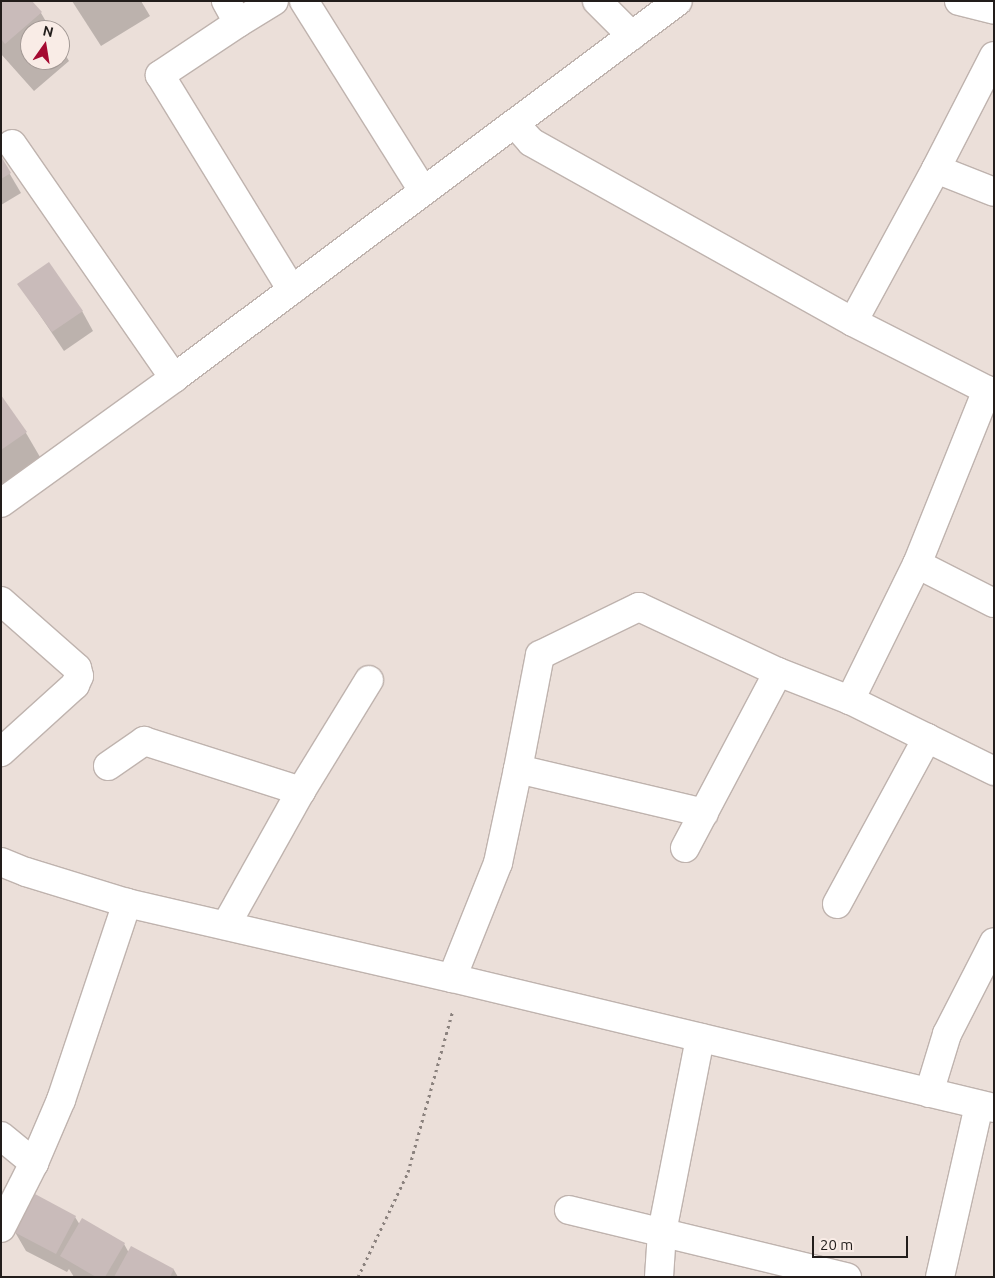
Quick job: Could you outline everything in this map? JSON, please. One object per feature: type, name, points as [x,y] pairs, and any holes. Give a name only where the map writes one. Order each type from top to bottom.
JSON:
[{"type":"street","points":[[274,1],[232,12],[160,75],[292,290]]},
{"type":"street","points":[[304,1],[423,192]]},
{"type":"street","points":[[597,1],[632,36]]},
{"type":"street","points":[[1,503],[174,378],[678,1]]},
{"type":"street","points":[[959,1],[994,10]]},
{"type":"street","points":[[853,322],[936,169],[994,56]]},
{"type":"street","points":[[515,124],[531,142],[853,322],[990,391],[917,564],[850,700]]},
{"type":"street","points":[[12,144],[174,378]]},
{"type":"street","points":[[936,169],[994,192]]},
{"type":"street","points":[[917,564],[994,604]]},
{"type":"street","points":[[1,601],[77,668],[79,676],[75,685],[1,752]]},
{"type":"street","points":[[452,978],[498,863],[540,655],[639,607],[778,672],[850,700],[994,771]]},
{"type":"street","points":[[685,848],[778,672]]},
{"type":"street","points":[[226,925],[301,791],[369,680]]},
{"type":"street","points":[[837,904],[926,738]]},
{"type":"street","points":[[108,766],[144,741],[301,791]]},
{"type":"street","points":[[518,769],[704,813]]},
{"type":"street","points":[[1,862],[26,872],[127,904],[226,925],[452,978],[986,1106],[940,1277]]},
{"type":"street","points":[[1,1228],[34,1163],[61,1100],[127,904]]},
{"type":"street","points":[[929,1092],[947,1034],[994,942]]},
{"type":"street","points":[[659,1277],[662,1232],[700,1038]]},
{"type":"street","points":[[1,1136],[34,1163]]},
{"type":"street","points":[[569,1210],[847,1277]]},
{"type":"path","points":[[358,1277],[408,1172],[454,1005],[452,978]]},
{"type":"building","points":[[1,1],[32,1],[42,12],[33,20],[20,20],[20,31],[5,44],[1,39]]},
{"type":"building","points":[[1,156],[11,173],[1,179]]},
{"type":"building","points":[[49,262],[83,311],[52,332],[17,284]]},
{"type":"building","points":[[1,395],[27,432],[1,450]]},
{"type":"building","points":[[35,1194],[76,1216],[56,1254],[14,1232]]},
{"type":"building","points":[[82,1218],[125,1243],[105,1277],[96,1277],[60,1256]]},
{"type":"building","points":[[131,1246],[174,1269],[170,1277],[114,1277]]}]
